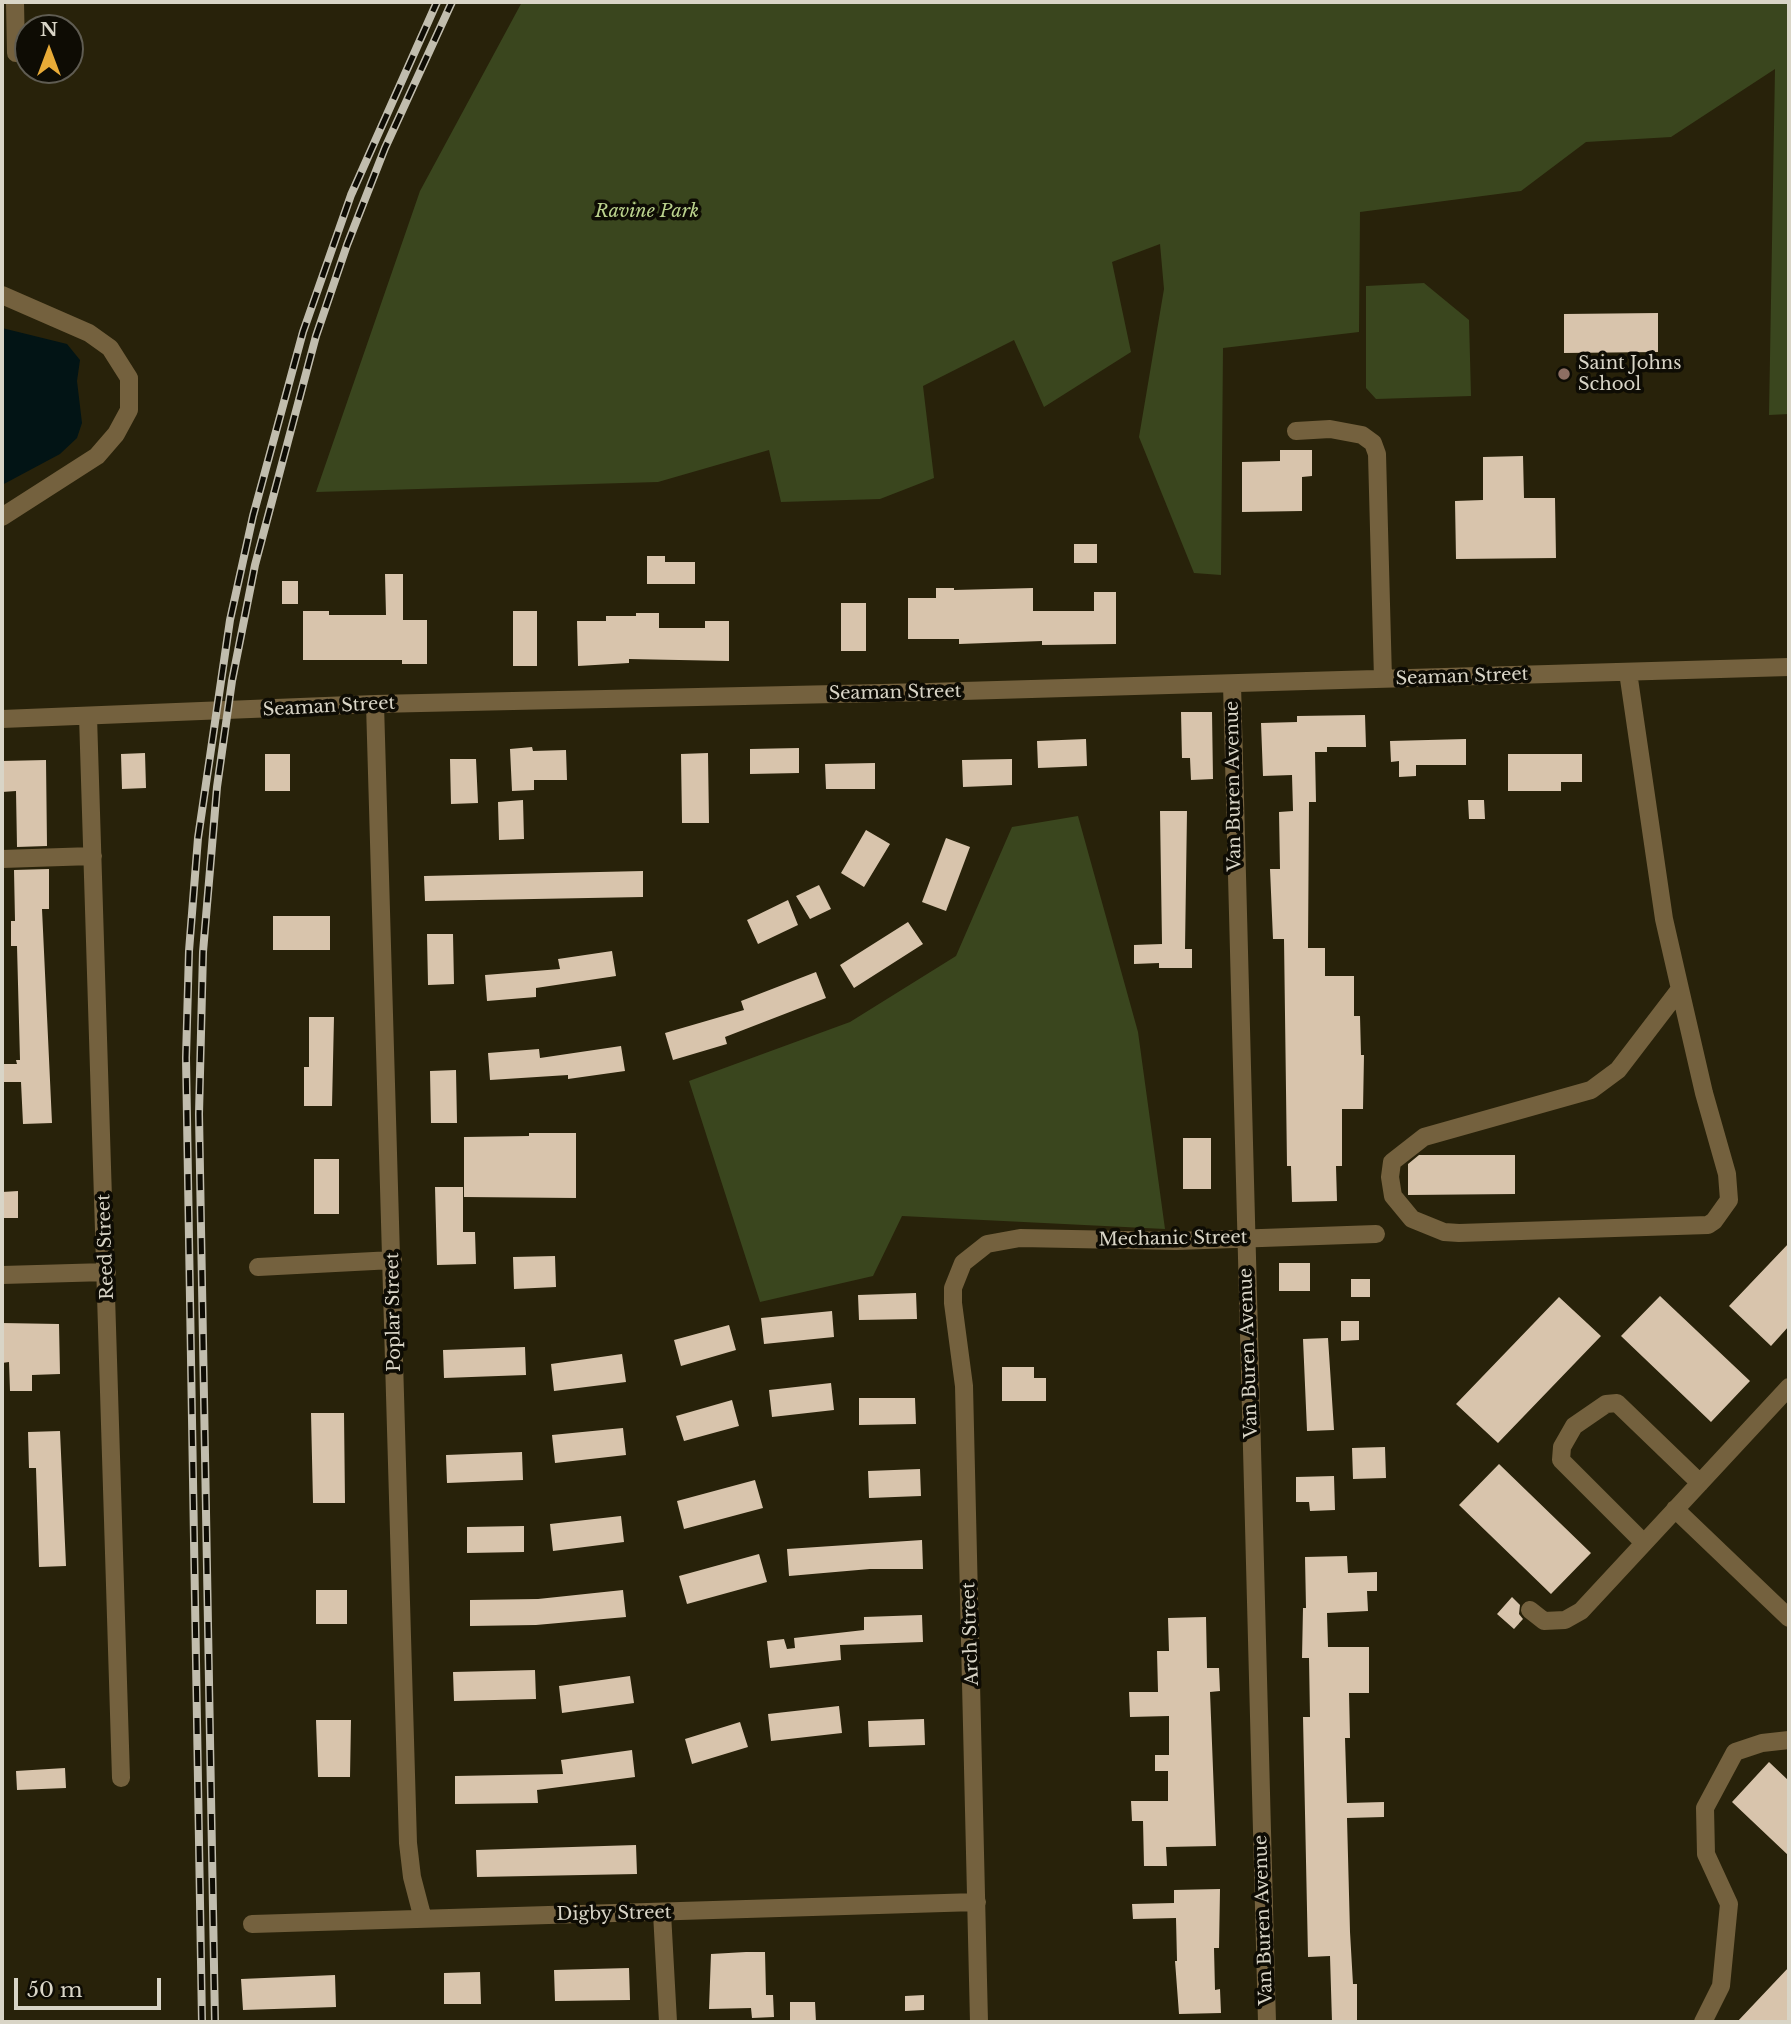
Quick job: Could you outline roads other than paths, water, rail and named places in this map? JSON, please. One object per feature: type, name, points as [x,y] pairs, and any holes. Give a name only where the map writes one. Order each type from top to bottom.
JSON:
[{"type":"street","points":[[2,295],[89,333],[110,348],[129,378],[129,410],[116,433],[97,456],[2,517]]},
{"type":"street","points":[[1296,431],[1330,429],[1362,435],[1373,443],[1377,454],[1383,679]]},
{"type":"street","name":"Seaman Street","points":[[2,719],[375,704],[1231,684],[1789,667]]},
{"type":"street","points":[[1628,672],[1664,919],[1704,1093],[1727,1174],[1729,1200],[1708,1225],[1444,1233],[1412,1219],[1393,1196],[1390,1177],[1392,1163],[1424,1137],[1591,1090],[1618,1070],[1680,989]]},
{"type":"street","name":"Van Buren Avenue","points":[[1231,684],[1267,2022]]},
{"type":"street","name":"Poplar Street","points":[[375,704],[408,1843],[412,1877],[423,1919]]},
{"type":"street","name":"Reed Street","points":[[88,716],[121,1778]]},
{"type":"street","points":[[2,859],[93,856]]},
{"type":"street","name":"Mechanic Street","points":[[973,1253],[987,1244],[1020,1238],[1176,1241],[1376,1234]]},
{"type":"street","name":"Arch Street","points":[[973,1253],[963,1263],[957,1276],[953,1303],[964,1387],[979,2022]]},
{"type":"street","points":[[258,1267],[393,1260]]},
{"type":"street","points":[[2,1275],[107,1272]]},
{"type":"street","points":[[1530,1610],[1544,1620],[1565,1620],[1581,1611],[1789,1387]]},
{"type":"street","points":[[1644,1543],[1561,1460],[1562,1447],[1574,1426],[1606,1404],[1617,1403],[1700,1483]]},
{"type":"street","points":[[1675,1509],[1789,1618]]},
{"type":"street","points":[[1703,2022],[1721,1986],[1729,1904],[1706,1854],[1705,1808],[1735,1752],[1762,1743],[1789,1740]]},
{"type":"street","name":"Digby Street","points":[[252,1924],[977,1902]]},
{"type":"street","points":[[662,1913],[668,2022]]},
{"type":"railway","points":[[202,2022],[186,1058],[189,951],[198,838],[230,620],[253,516],[303,332],[351,195],[437,2]]},
{"type":"railway","points":[[215,2022],[199,1114],[203,952],[217,787],[232,681],[255,565],[316,336],[347,245],[385,148],[452,2]]},
{"type":"place","name":"Saint Johns School","points":[[1564,374]]},
{"type":"park label","name":"Ravine Park","points":[[647,212]]}]
